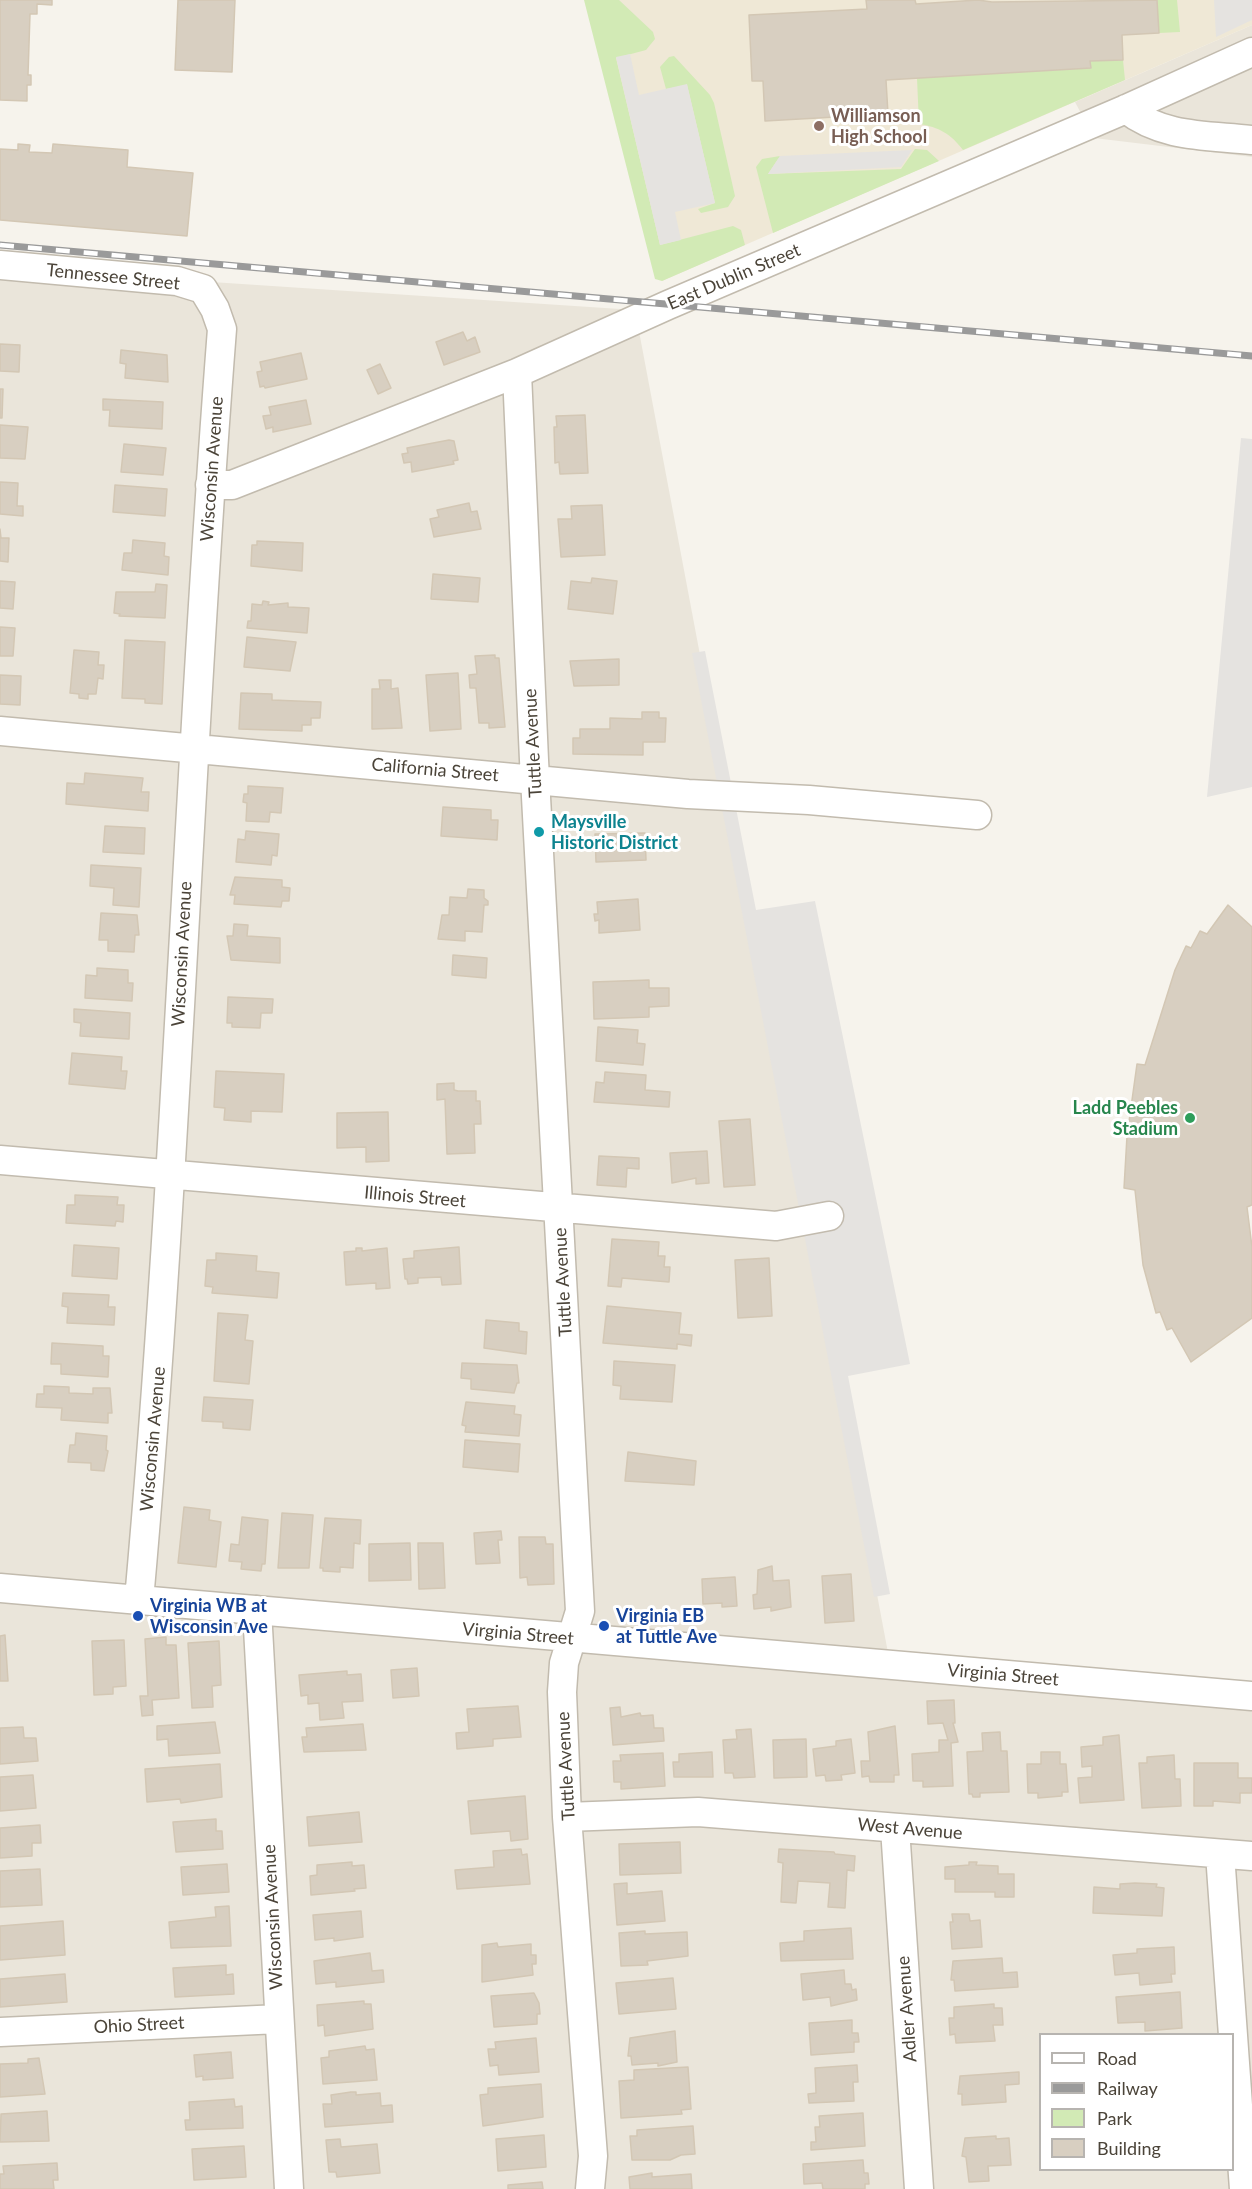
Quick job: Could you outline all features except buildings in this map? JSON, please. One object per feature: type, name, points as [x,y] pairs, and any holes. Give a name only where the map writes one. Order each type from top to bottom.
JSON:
[{"type":"street","name":"East Dublin Street","points":[[210,485],[232,485],[517,373],[668,305],[1126,109],[1252,52]]},
{"type":"street","points":[[1126,109],[1143,123],[1164,131],[1252,140]]},
{"type":"street","name":"Tennessee Street","points":[[0,265],[177,281],[203,289],[215,309]]},
{"type":"street","name":"Wisconsin Avenue","points":[[140,1600],[158,1385],[194,748],[222,329],[215,309]]},
{"type":"street","name":"Tuttle Avenue","points":[[517,373],[535,779],[580,1611],[564,1664],[562,1692],[567,1817],[593,2156],[590,2189]]},
{"type":"street","name":"California Street","points":[[0,731],[688,794],[809,800],[977,815]]},
{"type":"street","name":"Illinois Street","points":[[0,1160],[776,1226],[829,1216]]},
{"type":"street","name":"Virginia Street","points":[[0,1588],[1252,1696]]},
{"type":"street","name":"Wisconsin Avenue","points":[[257,1610],[289,2189]]},
{"type":"street","name":"West Avenue","points":[[567,1817],[698,1812],[1252,1856]]},
{"type":"street","name":"Adler Avenue","points":[[895,1828],[919,2189]]},
{"type":"street","points":[[1220,1854],[1233,2033]]},
{"type":"street","name":"Ohio Street","points":[[0,2032],[279,2019]]},
{"type":"street","points":[[1234,2049],[1244,2189]]},
{"type":"shaded area","name":"Williamson High School","points":[[586,0],[1252,0],[1252,25],[662,281]]},
{"type":"shaded area","points":[[1214,0],[1252,0],[1252,20],[1216,37]]},
{"type":"shaded area","points":[[1252,25],[1252,157],[1094,138],[1075,102]]},
{"type":"shaded area","points":[[630,54],[639,95],[687,84],[715,203],[675,212],[681,240],[660,245],[616,57]]},
{"type":"shaded area","points":[[912,150],[901,167],[768,174],[780,156]]},
{"type":"shaded area","points":[[0,268],[635,310],[892,1674],[1252,1706],[1252,2189],[0,2189]]},
{"type":"shaded area","points":[[1241,438],[1252,439],[1252,787],[1207,797]]},
{"type":"shaded area","points":[[705,651],[756,910],[815,901],[910,1364],[848,1376],[890,1594],[874,1597],[692,653]]},
{"type":"green space","points":[[584,0],[619,0],[653,32],[655,39],[646,50],[616,58],[660,245],[733,226],[741,230],[745,245],[662,281],[655,279]]},
{"type":"green space","points":[[1157,0],[1177,0],[1180,32],[1159,33]]},
{"type":"green space","points":[[674,56],[710,95],[714,103],[735,196],[728,207],[701,213],[698,209],[715,203],[687,85],[666,89],[660,67],[669,57]]},
{"type":"green space","points":[[1123,60],[1125,80],[963,150],[944,132],[919,124],[917,78],[1090,68],[1090,61]]},
{"type":"green space","points":[[915,149],[927,150],[939,161],[773,233],[756,167],[762,159],[780,156],[768,174],[901,169]]},
{"type":"railway","points":[[0,245],[1252,356]]},
{"type":"place","name":"Williamson High School","points":[[819,126]]},
{"type":"place","name":"Maysville Historic District","points":[[539,832]]},
{"type":"place","name":"Ladd Peebles Stadium","points":[[1190,1118]]},
{"type":"place","name":"Virginia WB at Wisconsin Ave","points":[[138,1616]]},
{"type":"place","name":"Virginia EB at Tuttle Ave","points":[[604,1626]]}]
